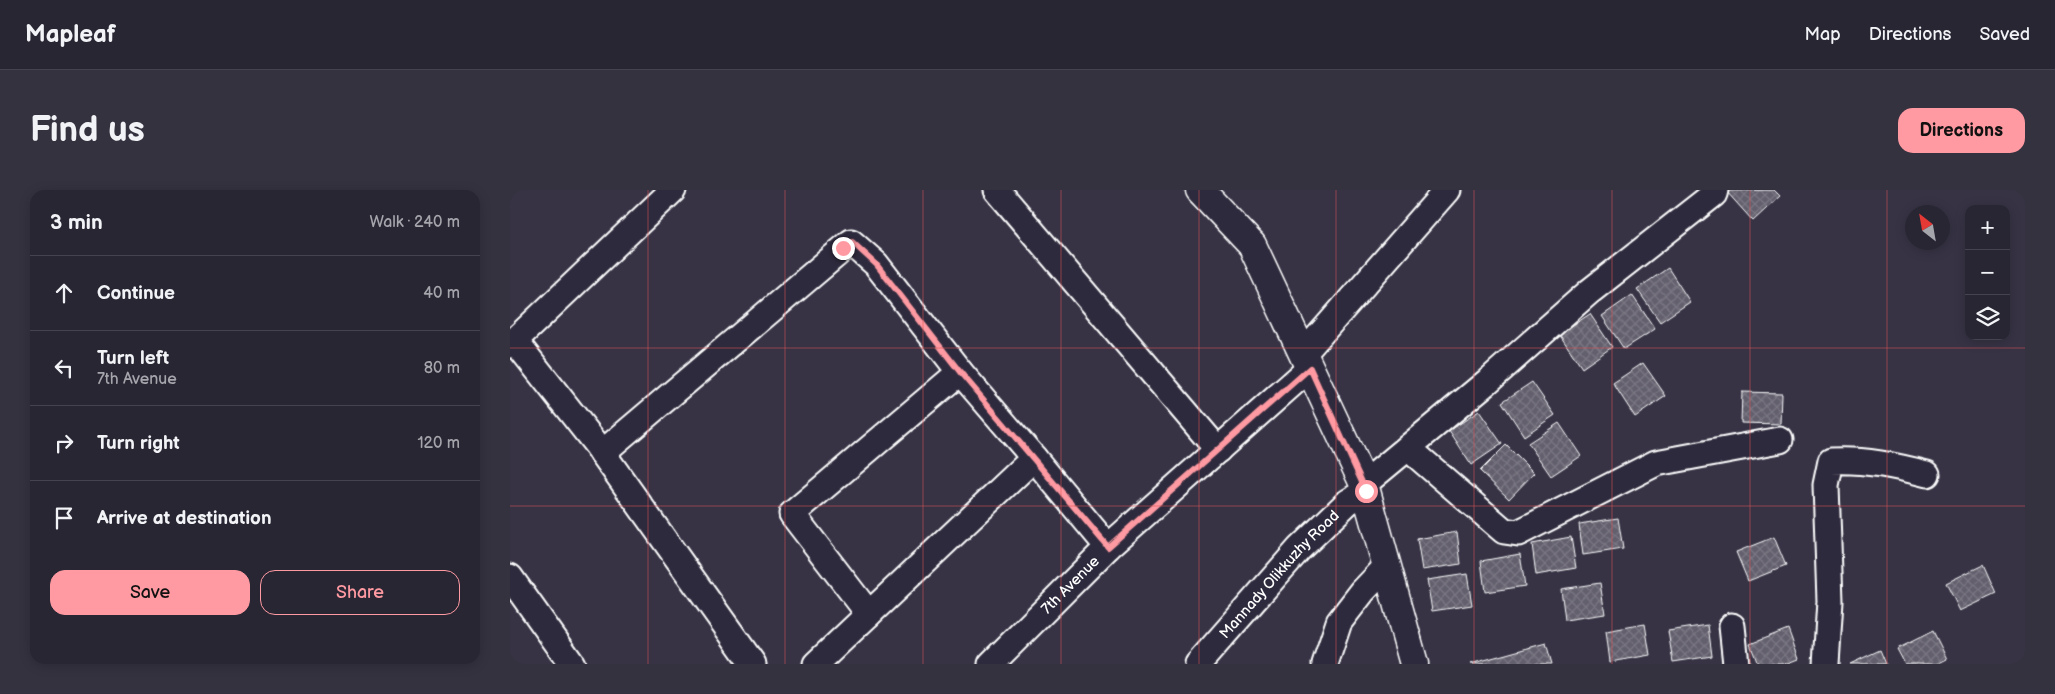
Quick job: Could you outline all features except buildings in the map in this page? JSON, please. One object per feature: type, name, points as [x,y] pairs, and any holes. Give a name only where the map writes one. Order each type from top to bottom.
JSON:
[{"type":"main road","points":[[1200,190],[1252,245],[1365,488],[1414,664]]},
{"type":"street","points":[[673,190],[512,343],[602,453],[753,664]]},
{"type":"street","points":[[997,190],[1218,450]]},
{"type":"street","name":"7th Avenue","points":[[991,664],[1108,547],[1218,450],[1306,361],[1447,190]]},
{"type":"street","name":"Mannady Olikkuzhy Road","points":[[1198,664],[1299,549],[1348,502],[1589,292],[1714,194],[1715,190]]},
{"type":"street","points":[[602,453],[852,242],[876,264],[960,372],[1108,547]]},
{"type":"street","points":[[869,614],[792,514],[960,372]]},
{"type":"street","points":[[1408,448],[1504,530],[1518,533],[1656,463],[1780,440]]},
{"type":"street","points":[[816,664],[1034,458]]},
{"type":"street","points":[[1826,664],[1830,601],[1826,485],[1832,461],[1850,460],[1887,465],[1927,474]]},
{"type":"street","points":[[1325,664],[1340,622],[1363,591],[1387,566]]},
{"type":"street","points":[[510,577],[572,664]]},
{"type":"street","points":[[1732,626],[1736,664]]},
{"type":"route","points":[[843,248],[852,242],[876,264],[960,372],[1108,547],[1310,368],[1366,491]]}]
